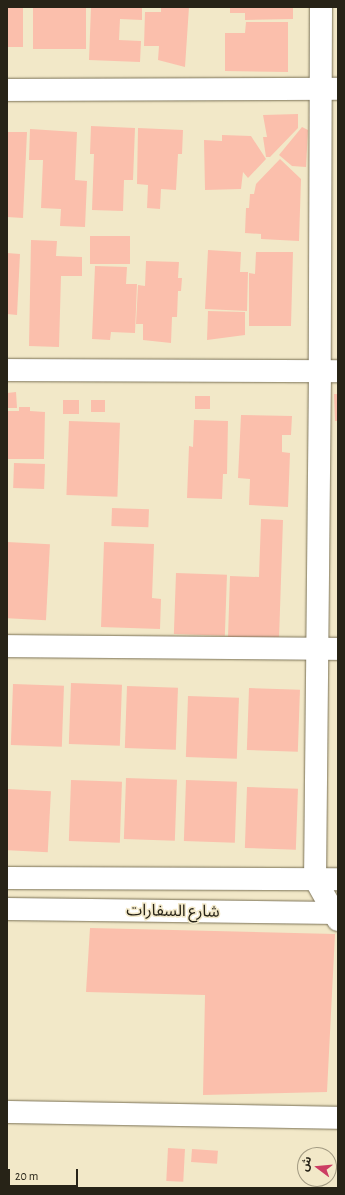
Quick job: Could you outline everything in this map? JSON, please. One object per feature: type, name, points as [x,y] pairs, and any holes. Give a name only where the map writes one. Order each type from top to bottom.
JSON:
[{"type":"street","points":[[321,7],[329,89],[328,649],[315,879],[337,916]]},
{"type":"street","points":[[7,90],[329,89]]},
{"type":"street","points":[[7,370],[329,371]]},
{"type":"street","points":[[7,646],[328,649]]},
{"type":"street","name":"شارع السفارات","points":[[7,878],[338,879]]},
{"type":"street","name":"شارع السفارات","points":[[7,909],[337,916]]},
{"type":"street","points":[[7,1112],[338,1118]]},
{"type":"building","points":[[7,7],[23,7],[23,47],[7,47]]},
{"type":"building","points":[[33,7],[86,7],[86,49],[33,49]]},
{"type":"building","points":[[91,7],[142,7],[142,20],[120,19],[119,40],[141,41],[140,62],[89,60]]},
{"type":"building","points":[[161,7],[189,7],[185,67],[158,60],[159,46],[144,46],[145,12],[161,12]]},
{"type":"building","points":[[230,7],[293,7],[293,19],[245,20],[245,13],[230,13]]},
{"type":"building","points":[[246,22],[288,22],[288,72],[225,71],[225,33],[245,33]]},
{"type":"building","points":[[298,114],[298,128],[270,157],[266,157],[263,137],[267,137],[263,115]]},
{"type":"building","points":[[91,126],[135,128],[133,180],[124,180],[123,211],[92,210],[94,154],[90,154]]},
{"type":"building","points":[[302,127],[308,130],[306,167],[292,166],[279,155]]},
{"type":"building","points":[[138,128],[183,130],[182,154],[178,154],[176,190],[161,189],[160,209],[147,208],[148,185],[137,184]]},
{"type":"building","points":[[30,129],[77,132],[75,180],[87,181],[85,227],[60,226],[61,209],[41,208],[43,160],[29,160]]},
{"type":"building","points":[[7,132],[27,132],[23,218],[7,217]]},
{"type":"building","points":[[222,135],[251,136],[266,159],[248,178],[243,172],[241,189],[205,190],[204,140],[222,141]]},
{"type":"building","points":[[280,159],[301,179],[299,241],[261,239],[261,234],[245,233],[246,208],[249,208],[250,194],[254,194],[256,184]]},
{"type":"building","points":[[90,236],[130,236],[130,264],[90,264]]},
{"type":"building","points":[[31,240],[57,241],[56,256],[82,257],[82,276],[61,276],[59,347],[29,346]]},
{"type":"building","points":[[208,250],[241,252],[240,272],[248,272],[247,311],[205,309]]},
{"type":"building","points":[[256,252],[293,252],[291,326],[249,326],[249,273],[255,274]]},
{"type":"building","points":[[7,253],[20,254],[17,315],[7,314]]},
{"type":"building","points":[[146,261],[179,262],[178,278],[182,278],[181,291],[178,291],[177,317],[172,317],[171,343],[143,340],[143,324],[136,324],[138,285],[145,286]]},
{"type":"building","points":[[95,266],[127,267],[126,284],[137,284],[135,333],[111,332],[110,340],[92,339]]},
{"type":"building","points":[[208,311],[245,312],[245,335],[207,340]]},
{"type":"building","points":[[16,392],[17,408],[7,408],[7,393]]},
{"type":"building","points":[[334,394],[338,394],[338,421],[335,421]]},
{"type":"building","points":[[195,396],[210,396],[210,409],[195,409]]},
{"type":"building","points":[[63,400],[79,400],[79,414],[63,414]]},
{"type":"building","points":[[91,400],[105,400],[105,412],[91,412]]},
{"type":"building","points":[[19,407],[30,407],[30,411],[45,412],[44,459],[7,459],[7,411],[19,411]]},
{"type":"building","points":[[241,415],[292,416],[291,435],[282,435],[282,452],[290,453],[288,507],[249,505],[250,479],[238,478]]},
{"type":"building","points":[[194,420],[228,421],[227,474],[223,474],[222,499],[187,498],[189,446],[193,447]]},
{"type":"building","points":[[69,421],[120,423],[117,497],[66,495]]},
{"type":"building","points":[[14,463],[45,464],[44,489],[13,488]]},
{"type":"building","points":[[112,508],[149,509],[148,527],[111,526]]},
{"type":"building","points":[[261,519],[283,520],[279,639],[228,637],[230,576],[259,577]]},
{"type":"building","points":[[7,542],[50,544],[46,620],[7,618]]},
{"type":"building","points":[[104,542],[154,544],[152,598],[161,599],[160,629],[101,627]]},
{"type":"building","points":[[176,573],[227,575],[225,636],[174,634]]},
{"type":"building","points":[[71,683],[122,685],[120,746],[69,744]]},
{"type":"building","points":[[13,684],[64,686],[62,747],[11,745]]},
{"type":"building","points":[[127,686],[178,688],[176,750],[125,748]]},
{"type":"building","points":[[249,688],[300,690],[298,752],[247,750]]},
{"type":"building","points":[[188,696],[239,698],[237,759],[186,757]]},
{"type":"building","points":[[126,778],[177,780],[175,841],[124,839]]},
{"type":"building","points":[[71,780],[122,782],[120,843],[69,841]]},
{"type":"building","points":[[186,780],[237,782],[235,843],[184,841]]},
{"type":"building","points":[[247,787],[298,789],[296,850],[245,848]]},
{"type":"building","points":[[7,789],[51,791],[48,852],[7,850]]},
{"type":"building","points":[[90,928],[335,934],[327,1092],[203,1095],[205,995],[86,992]]},
{"type":"building","points":[[168,1148],[185,1149],[183,1182],[166,1181]]},
{"type":"building","points":[[192,1149],[218,1151],[217,1164],[191,1162]]}]
